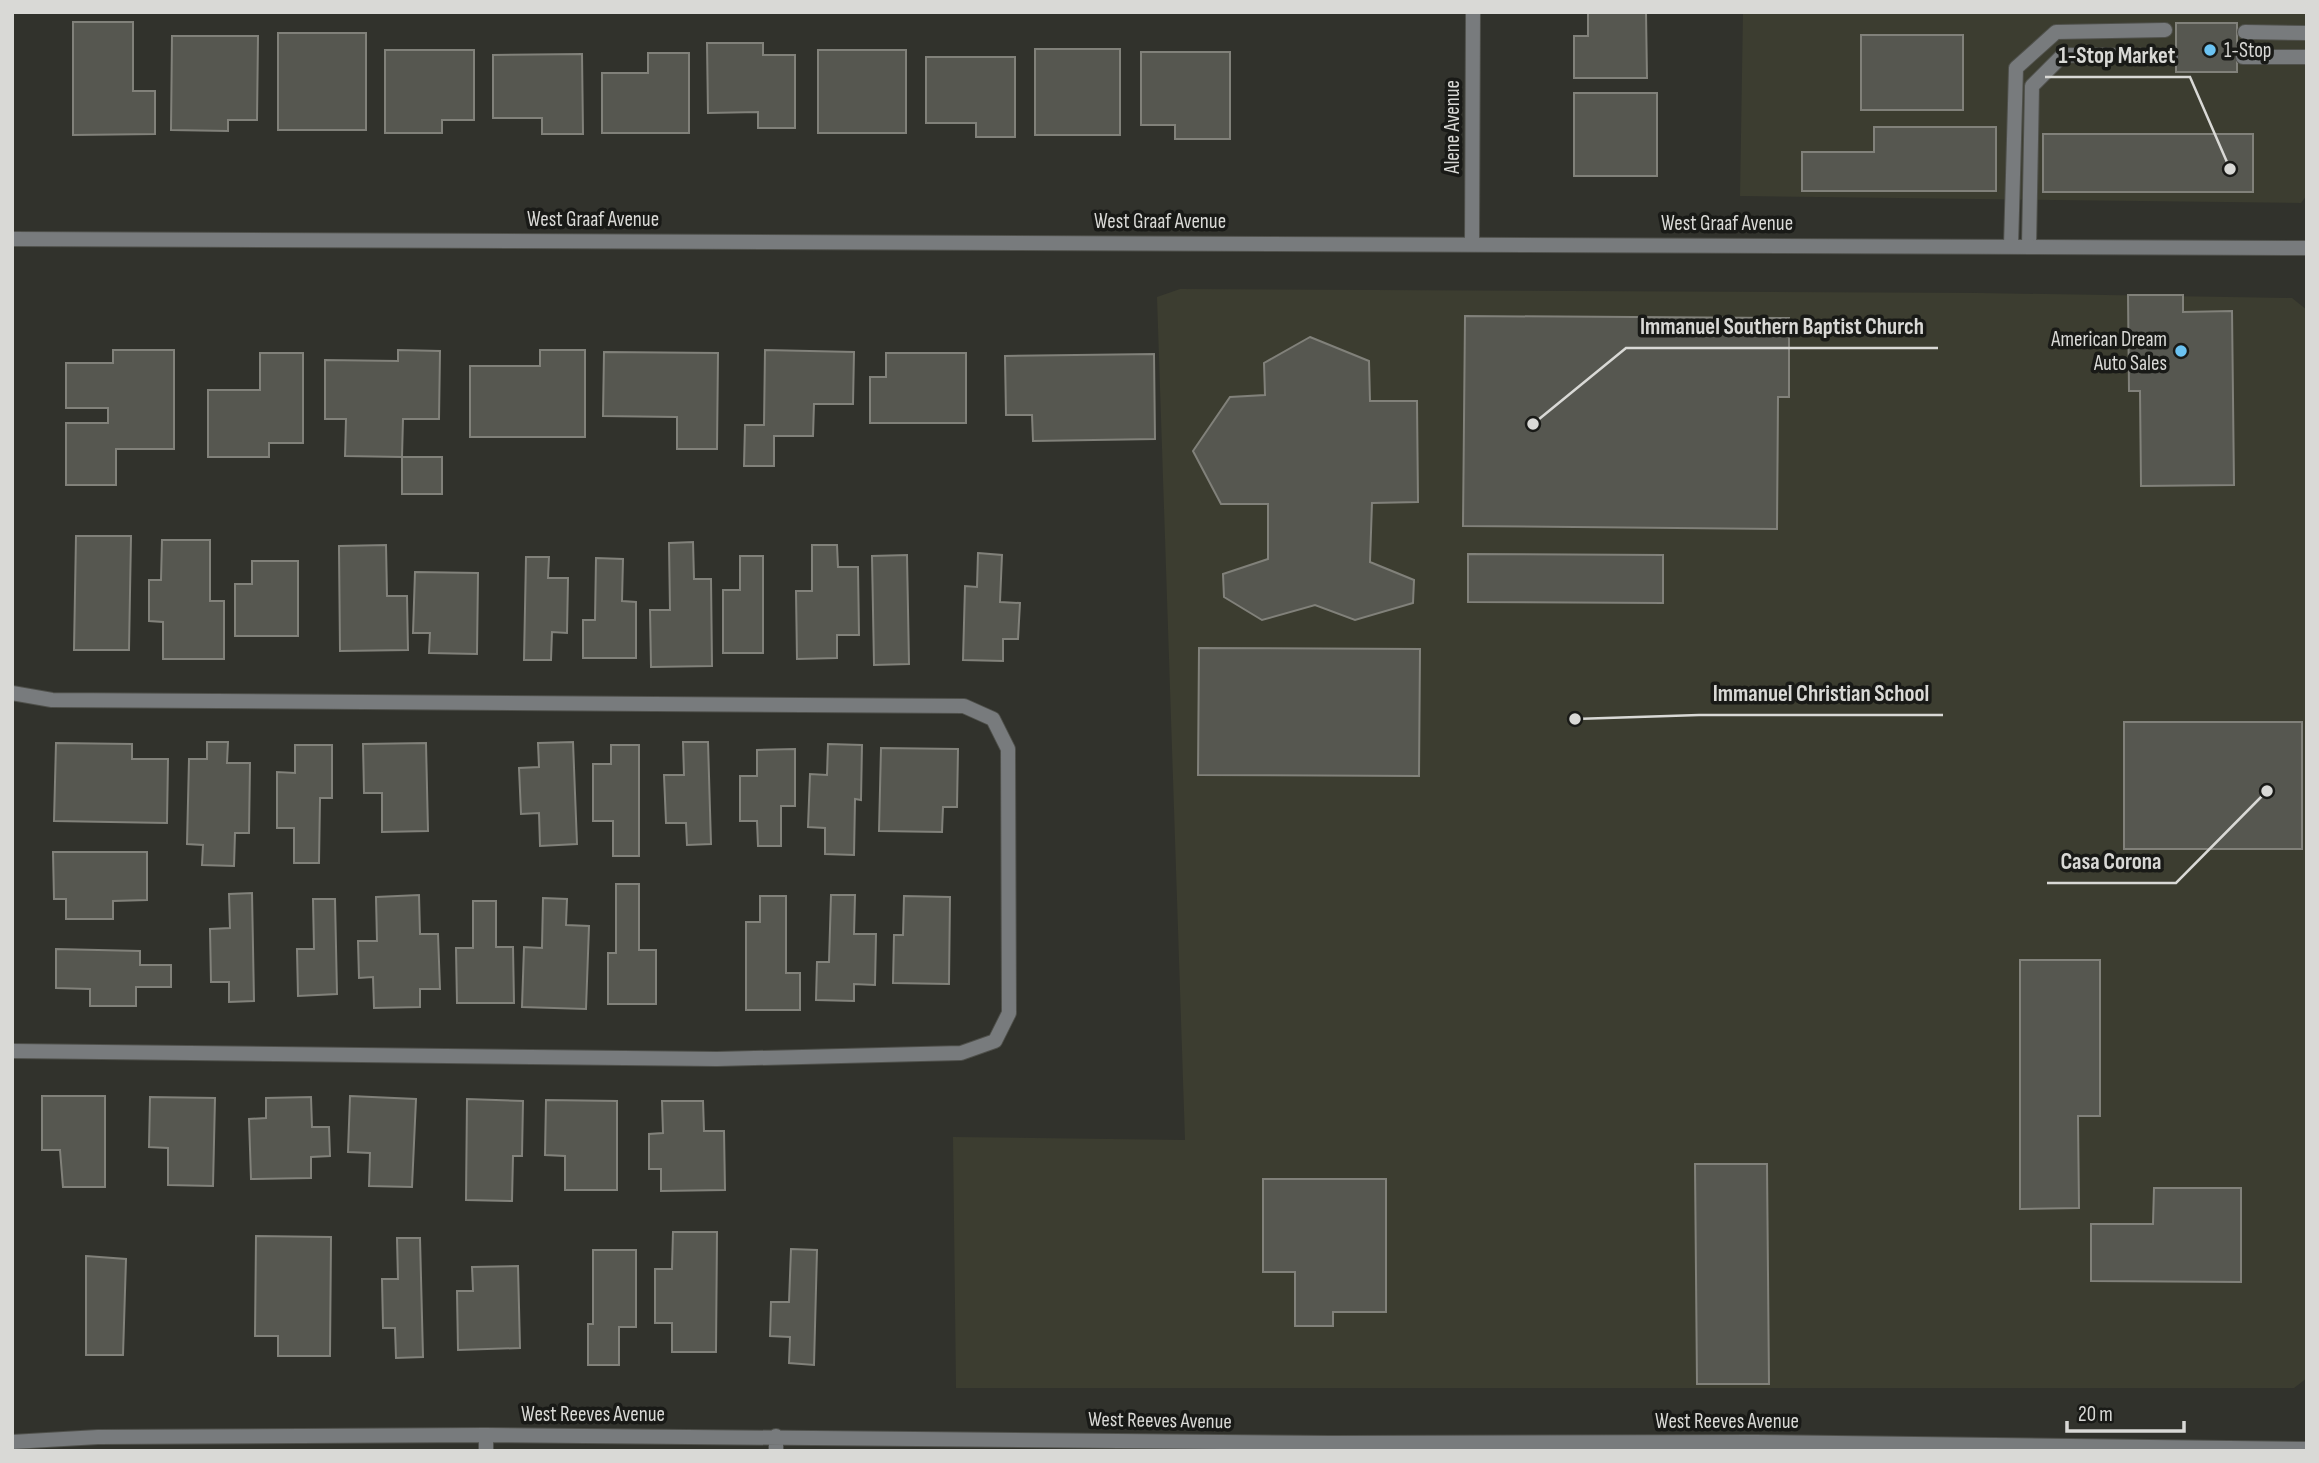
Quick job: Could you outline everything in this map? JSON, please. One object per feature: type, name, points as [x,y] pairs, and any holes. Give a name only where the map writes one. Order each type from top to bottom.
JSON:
[{"type":"street","name":"Alene Avenue","points":[[1472,243],[1473,12]]},
{"type":"street","points":[[2011,246],[2016,68],[2056,32],[2165,30]]},
{"type":"street","points":[[2245,32],[2307,33]]},
{"type":"street","points":[[2029,246],[2032,86],[2063,55],[2171,56]]},
{"type":"street","points":[[2243,57],[2307,57]]},
{"type":"street","name":"West Graaf Avenue","points":[[12,239],[2307,248]]},
{"type":"street","points":[[12,693],[52,700],[964,706],[993,719],[1008,749],[1009,1000],[1009,1013],[995,1041],[961,1053],[703,1059],[12,1051]]},
{"type":"street","points":[[486,1435],[486,1451]]},
{"type":"street","name":"West Reeves Avenue","points":[[12,1442],[98,1437],[151,1444],[486,1435],[776,1443],[2307,1449]]},
{"type":"shaded area","points":[[1743,12],[2307,12],[2307,195],[2301,203],[1740,196]]},
{"type":"shaded area","points":[[1180,289],[1978,293],[2292,298],[2307,310],[2307,1378],[2294,1388],[956,1388],[953,1137],[1185,1140],[1157,297]]},
{"type":"building","points":[[1588,12],[1646,12],[1647,78],[1574,78],[1574,36],[1588,36]]},
{"type":"building","points":[[73,22],[133,22],[133,91],[155,91],[155,134],[73,135]]},
{"type":"building","points":[[2176,23],[2237,23],[2237,72],[2176,72]]},
{"type":"building","points":[[278,33],[366,33],[366,130],[278,130]]},
{"type":"building","points":[[1861,35],[1963,35],[1963,110],[1861,110]]},
{"type":"building","points":[[172,36],[258,36],[257,120],[228,120],[228,131],[171,130]]},
{"type":"building","points":[[707,43],[763,43],[763,55],[795,55],[795,128],[758,128],[758,112],[708,113]]},
{"type":"building","points":[[1035,49],[1120,49],[1120,135],[1035,135]]},
{"type":"building","points":[[385,50],[474,50],[474,120],[442,120],[442,133],[385,133]]},
{"type":"building","points":[[818,50],[906,50],[906,133],[818,133]]},
{"type":"building","points":[[1141,52],[1230,52],[1230,139],[1175,139],[1175,125],[1141,125]]},
{"type":"building","points":[[648,53],[689,53],[689,133],[602,133],[602,73],[648,73]]},
{"type":"building","points":[[582,54],[583,134],[542,134],[542,118],[493,118],[493,55]]},
{"type":"building","points":[[926,57],[1015,57],[1015,137],[976,137],[976,123],[926,123]]},
{"type":"building","points":[[1574,93],[1657,93],[1657,176],[1574,176]]},
{"type":"building","points":[[1874,127],[1996,127],[1996,191],[1802,191],[1802,152],[1874,152]]},
{"type":"building","points":[[2043,134],[2253,134],[2253,192],[2043,192]]},
{"type":"building","name":"American Dream Auto Sales","points":[[2128,295],[2183,295],[2183,312],[2232,311],[2234,485],[2141,486],[2140,391],[2129,391]]},
{"type":"building","points":[[1465,316],[1789,318],[1789,397],[1778,397],[1777,529],[1463,526]]},
{"type":"building","points":[[1310,337],[1369,361],[1370,401],[1417,401],[1418,502],[1372,503],[1370,562],[1414,580],[1413,603],[1355,620],[1315,605],[1262,620],[1224,597],[1223,574],[1268,559],[1268,504],[1221,504],[1193,451],[1230,397],[1265,395],[1264,363]]},
{"type":"building","points":[[113,350],[174,350],[174,449],[116,449],[116,485],[66,485],[66,423],[108,423],[108,408],[66,408],[66,363],[113,363]]},
{"type":"building","points":[[398,350],[440,351],[439,419],[403,419],[402,457],[345,456],[346,419],[325,419],[325,360],[398,361]]},
{"type":"building","points":[[540,350],[585,350],[585,437],[470,437],[470,366],[540,366]]},
{"type":"building","points":[[765,350],[854,352],[853,404],[814,404],[813,436],[774,436],[774,466],[744,466],[745,425],[764,425]]},
{"type":"building","points":[[604,352],[718,353],[717,449],[677,449],[677,417],[603,416]]},
{"type":"building","points":[[260,353],[303,353],[303,443],[269,443],[269,457],[208,457],[208,390],[260,390]]},
{"type":"building","points":[[886,353],[966,353],[966,423],[870,423],[870,377],[886,377]]},
{"type":"building","points":[[1154,354],[1155,439],[1033,441],[1032,415],[1006,415],[1005,356]]},
{"type":"building","points":[[402,457],[442,457],[442,494],[402,494]]},
{"type":"building","points":[[76,536],[131,536],[129,650],[74,650]]},
{"type":"building","points":[[162,540],[210,540],[210,601],[224,601],[224,659],[163,659],[163,622],[149,621],[149,580],[161,580]]},
{"type":"building","points":[[693,542],[694,579],[711,579],[712,666],[651,667],[650,610],[670,610],[669,543]]},
{"type":"building","points":[[386,545],[387,596],[407,596],[408,650],[340,651],[339,546]]},
{"type":"building","points":[[812,545],[837,545],[838,567],[858,567],[859,635],[837,635],[837,658],[797,659],[796,591],[812,591]]},
{"type":"building","points":[[978,553],[1002,555],[1000,602],[1020,603],[1018,639],[1003,639],[1003,661],[963,660],[965,586],[977,587]]},
{"type":"building","points":[[1468,554],[1663,555],[1663,603],[1468,602]]},
{"type":"building","points":[[907,555],[909,664],[874,665],[872,556]]},
{"type":"building","points":[[740,556],[763,556],[763,653],[723,653],[723,590],[740,590]]},
{"type":"building","points":[[526,557],[549,557],[548,578],[568,578],[567,633],[552,632],[551,660],[524,660]]},
{"type":"building","points":[[596,558],[623,559],[622,601],[636,602],[636,658],[583,658],[583,620],[595,620]]},
{"type":"building","points":[[252,561],[298,561],[298,636],[235,636],[235,584],[252,584]]},
{"type":"building","points":[[415,572],[478,573],[477,654],[429,653],[430,633],[413,633]]},
{"type":"building","points":[[1199,648],[1420,649],[1419,776],[1198,775]]},
{"type":"building","points":[[2124,722],[2302,722],[2302,849],[2124,849]]},
{"type":"building","points":[[207,742],[228,742],[227,763],[250,763],[249,833],[235,833],[234,866],[202,865],[203,845],[187,844],[189,759],[207,759]]},
{"type":"building","points":[[573,742],[577,844],[540,846],[539,813],[521,814],[519,768],[539,767],[538,743]]},
{"type":"building","points":[[683,742],[708,742],[711,844],[687,845],[686,823],[666,823],[664,775],[684,775]]},
{"type":"building","points":[[56,743],[132,744],[132,759],[168,759],[167,823],[54,821]]},
{"type":"building","points":[[426,743],[428,831],[382,832],[382,793],[364,793],[363,744]]},
{"type":"building","points":[[828,744],[862,745],[861,800],[855,799],[854,855],[825,854],[825,828],[808,827],[810,774],[827,775]]},
{"type":"building","points":[[295,745],[332,745],[332,798],[320,798],[319,863],[294,863],[294,828],[277,828],[277,772],[295,773]]},
{"type":"building","points":[[611,745],[639,745],[639,856],[613,856],[613,821],[593,821],[593,764],[611,764]]},
{"type":"building","points":[[881,748],[958,749],[957,807],[943,807],[942,832],[879,831]]},
{"type":"building","points":[[795,749],[795,806],[781,806],[781,846],[758,846],[757,821],[740,821],[740,776],[757,776],[757,750]]},
{"type":"building","points":[[53,852],[147,852],[147,900],[113,901],[113,919],[66,919],[66,899],[54,899]]},
{"type":"building","points":[[616,884],[639,884],[639,950],[656,950],[656,1004],[608,1004],[608,953],[616,953]]},
{"type":"building","points":[[252,893],[254,1001],[229,1002],[229,982],[211,982],[210,929],[230,928],[229,894]]},
{"type":"building","points":[[419,895],[420,934],[438,934],[440,989],[420,989],[420,1007],[374,1008],[373,977],[359,978],[358,941],[377,941],[376,897]]},
{"type":"building","points":[[831,895],[855,895],[854,934],[876,934],[875,985],[854,984],[854,1001],[816,1000],[817,962],[829,962]]},
{"type":"building","points":[[760,896],[786,896],[786,973],[800,973],[800,1010],[746,1010],[746,922],[760,922]]},
{"type":"building","points":[[904,896],[950,897],[949,984],[893,983],[894,935],[903,935]]},
{"type":"building","points":[[543,898],[567,899],[566,925],[589,926],[586,1009],[522,1007],[524,947],[542,948]]},
{"type":"building","points":[[313,899],[335,899],[337,994],[298,996],[297,949],[314,949]]},
{"type":"building","points":[[473,901],[496,901],[496,947],[513,947],[514,1003],[457,1003],[456,948],[473,948]]},
{"type":"building","points":[[56,949],[140,951],[140,965],[171,965],[171,987],[136,987],[136,1006],[90,1006],[90,989],[56,988]]},
{"type":"building","points":[[2020,960],[2100,960],[2100,1116],[2078,1116],[2079,1208],[2020,1209]]},
{"type":"building","points":[[42,1096],[105,1096],[105,1187],[63,1187],[60,1150],[42,1150]]},
{"type":"building","points":[[350,1096],[416,1099],[412,1187],[369,1186],[370,1153],[348,1152]]},
{"type":"building","points":[[150,1097],[215,1098],[213,1186],[168,1185],[168,1148],[149,1147]]},
{"type":"building","points":[[311,1097],[312,1127],[329,1127],[330,1156],[311,1157],[311,1178],[251,1179],[249,1119],[266,1118],[266,1098]]},
{"type":"building","points":[[467,1099],[523,1101],[522,1156],[513,1156],[512,1201],[466,1200]]},
{"type":"building","points":[[546,1100],[617,1101],[617,1190],[565,1190],[565,1156],[545,1155]]},
{"type":"building","points":[[662,1101],[703,1101],[704,1131],[724,1131],[725,1190],[661,1191],[661,1169],[649,1169],[649,1134],[663,1133]]},
{"type":"building","points":[[1695,1164],[1767,1164],[1769,1384],[1697,1384]]},
{"type":"building","points":[[1263,1179],[1386,1179],[1386,1312],[1333,1312],[1333,1326],[1295,1326],[1295,1272],[1263,1272]]},
{"type":"building","points":[[2154,1188],[2241,1188],[2241,1282],[2091,1281],[2091,1224],[2153,1224]]},
{"type":"building","points":[[673,1232],[717,1232],[716,1352],[672,1352],[672,1323],[655,1323],[655,1269],[672,1269]]},
{"type":"building","points":[[256,1236],[331,1237],[330,1356],[278,1356],[278,1336],[255,1336]]},
{"type":"building","points":[[397,1238],[420,1238],[423,1357],[396,1358],[395,1328],[383,1328],[382,1279],[398,1279]]},
{"type":"building","points":[[791,1249],[817,1250],[814,1365],[789,1363],[790,1337],[770,1336],[771,1302],[789,1302]]},
{"type":"building","points":[[593,1250],[636,1250],[636,1327],[619,1327],[619,1365],[588,1365],[588,1324],[593,1324]]},
{"type":"building","points":[[86,1256],[126,1259],[123,1355],[86,1355]]},
{"type":"building","points":[[518,1266],[520,1348],[458,1350],[457,1291],[473,1291],[472,1267]]},
{"type":"place","name":"1-Stop","points":[[2210,50]]},
{"type":"place","name":"1-Stop Market","points":[[2230,169]]},
{"type":"place","name":"American Dream Auto Sales","points":[[2181,351]]},
{"type":"place","name":"Immanuel Southern Baptist Church","points":[[1533,424]]},
{"type":"place","name":"Immanuel Christian School","points":[[1575,719]]},
{"type":"place","name":"Casa Corona","points":[[2267,791]]}]
